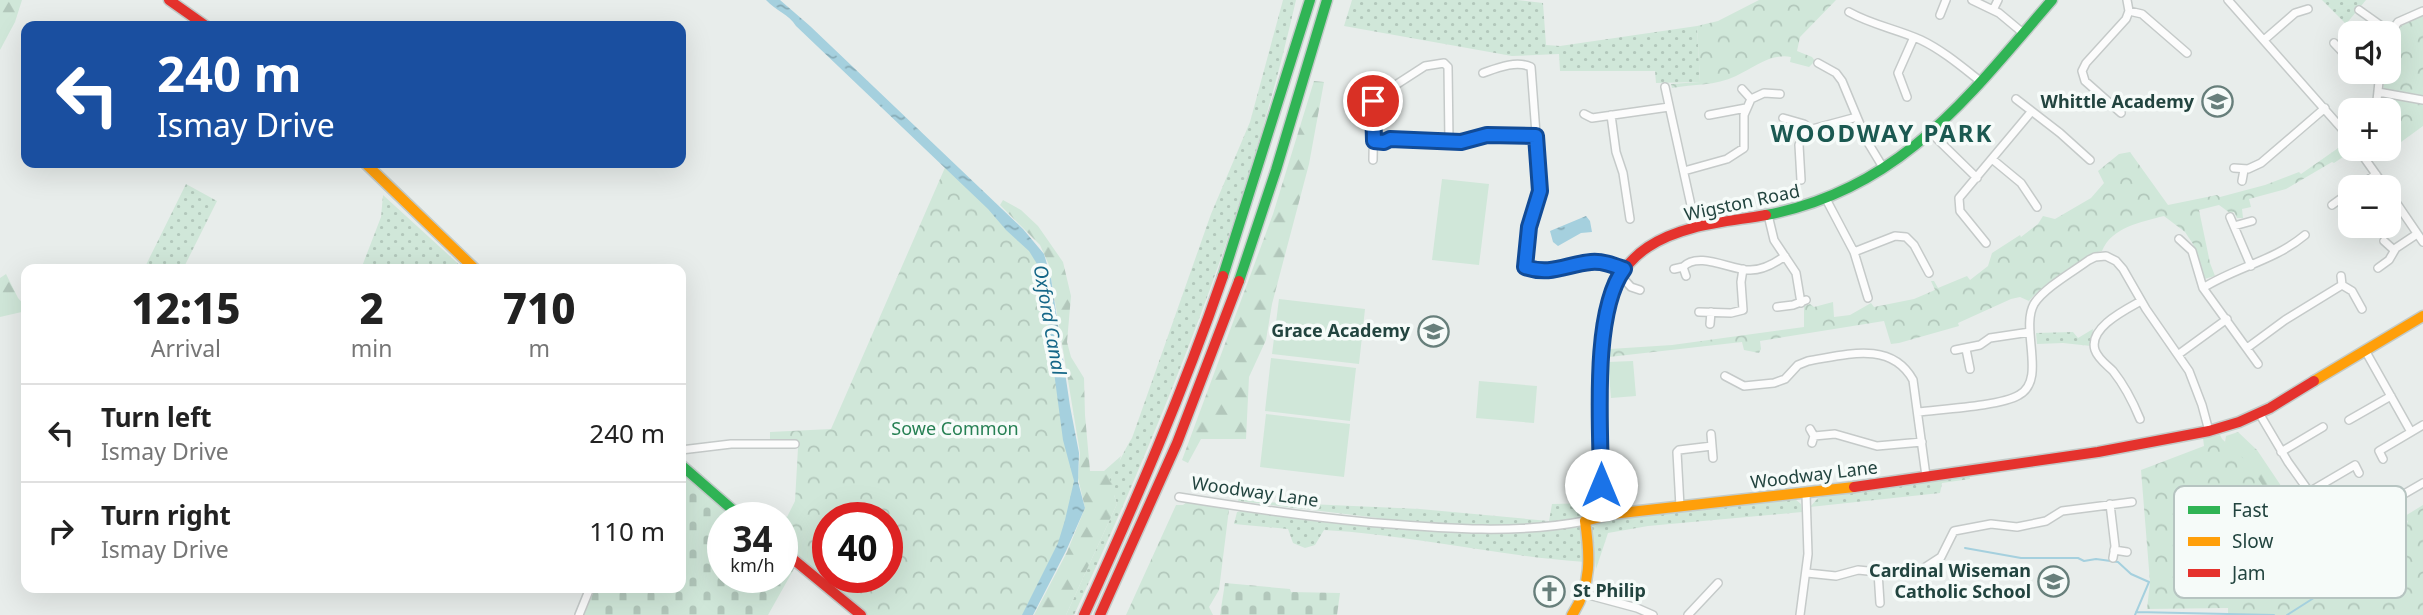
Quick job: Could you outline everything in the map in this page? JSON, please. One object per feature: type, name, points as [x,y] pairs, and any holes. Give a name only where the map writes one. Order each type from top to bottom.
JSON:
[{"type":"main road","points":[[169,0],[199,21]]},
{"type":"main road","points":[[1084,615],[1145,483],[1203,333],[1256,178],[1310,0]]},
{"type":"main road","points":[[1100,615],[1158,489],[1219,339],[1272,184],[1327,0]]},
{"type":"main road","name":"Wigston Road","points":[[1602,516],[1603,324],[1610,296],[1622,272],[1641,251],[1657,241],[1696,228],[1768,215],[1826,199],[1884,169],[1932,134],[2052,0]]},
{"type":"main road","points":[[370,168],[470,264]]},
{"type":"main road","name":"Woodway Lane","points":[[1586,521],[1602,516],[1806,494],[2098,452],[2209,431],[2259,413],[2423,316]]},
{"type":"main road","points":[[686,469],[724,502]]},
{"type":"main road","points":[[1572,615],[1585,594],[1590,569],[1586,521]]},
{"type":"main road","points":[[798,563],[861,615]]},
{"type":"street","points":[[1940,15],[1946,0]]},
{"type":"street","points":[[1972,0],[1993,10],[2022,33]]},
{"type":"street","points":[[1993,10],[1998,0]]},
{"type":"street","points":[[2121,113],[2085,81],[2082,71],[2086,63],[2126,19],[2129,11],[2127,0]]},
{"type":"street","points":[[2228,0],[2338,124]]},
{"type":"street","points":[[2264,40],[2295,13],[2308,9]]},
{"type":"street","points":[[2358,10],[2372,21]]},
{"type":"street","points":[[2129,11],[2142,14],[2187,53]]},
{"type":"street","points":[[2400,21],[2423,11]]},
{"type":"street","points":[[1849,12],[1914,37],[1948,56],[1980,81]]},
{"type":"street","points":[[1907,97],[1898,78],[1898,70],[1914,37]]},
{"type":"street","points":[[2334,43],[2338,47]]},
{"type":"street","points":[[1373,160],[1374,99],[1425,66],[1444,63],[1448,67],[1449,141]]},
{"type":"street","points":[[1818,63],[1836,73],[1842,81],[1867,141],[1884,169]]},
{"type":"street","points":[[1483,73],[1507,65],[1530,66],[1531,90],[1535,99],[1540,191],[1529,227],[1525,267],[1554,271],[1593,262],[1609,263],[1622,272],[1631,287],[1640,290]]},
{"type":"street","points":[[1902,86],[1912,82]]},
{"type":"street","points":[[2377,98],[2379,84]]},
{"type":"street","points":[[1665,87],[1696,228]]},
{"type":"street","points":[[2101,95],[2107,88]]},
{"type":"street","points":[[1742,89],[1751,99]]},
{"type":"street","points":[[2378,92],[2423,100]]},
{"type":"street","points":[[1684,171],[1717,162],[1742,150],[1745,142],[1746,108],[1751,99],[1763,93],[1780,94]]},
{"type":"street","points":[[2016,99],[2092,162]]},
{"type":"street","points":[[1586,119],[1669,107]]},
{"type":"street","points":[[1709,115],[1746,108]]},
{"type":"street","points":[[2234,168],[2244,170],[2267,158],[2325,108]]},
{"type":"street","points":[[1986,243],[1958,206],[1961,194],[2031,112]]},
{"type":"street","points":[[1611,115],[1630,219]]},
{"type":"street","points":[[1801,180],[1799,145],[1803,135],[1810,129],[1857,117]]},
{"type":"street","points":[[1783,118],[1804,124],[1810,129]]},
{"type":"street","points":[[1932,134],[1977,178]]},
{"type":"street","points":[[1374,141],[1384,142],[1390,139],[1463,142],[1487,135],[1536,136]]},
{"type":"street","points":[[1742,150],[1753,155]]},
{"type":"street","points":[[1992,159],[2011,174],[2038,208]]},
{"type":"street","points":[[2367,161],[2376,174]]},
{"type":"street","points":[[2242,181],[2244,170]]},
{"type":"street","points":[[1826,199],[1854,252],[1868,298]]},
{"type":"street","points":[[2332,205],[2338,201]]},
{"type":"street","points":[[2401,210],[2423,242]]},
{"type":"street","points":[[1768,215],[1774,240],[1796,273],[1803,301],[1777,307]]},
{"type":"street","points":[[2230,217],[2251,266]]},
{"type":"street","points":[[2234,226],[2252,221]]},
{"type":"street","points":[[2378,268],[2389,260],[2394,250],[2417,234]]},
{"type":"street","points":[[2203,288],[2274,256],[2305,235]]},
{"type":"street","points":[[1854,252],[1895,236],[1906,237],[1914,245],[1929,273]]},
{"type":"street","points":[[2179,239],[2192,251],[2203,288],[2258,364]]},
{"type":"street","points":[[2384,241],[2394,250]]},
{"type":"street","points":[[1674,269],[1690,262],[1702,261],[1743,270],[1764,268],[1784,256]]},
{"type":"street","points":[[1918,412],[2005,400],[2025,392],[2032,381],[2032,307],[2040,296],[2095,257],[2106,256],[2116,261],[2179,354],[2199,394],[2209,431]]},
{"type":"street","points":[[1683,267],[1686,276]]},
{"type":"street","points":[[1699,312],[1745,314],[1741,277],[1743,270]]},
{"type":"street","points":[[2341,276],[2342,285]]},
{"type":"street","points":[[2342,285],[2353,291],[2362,309]]},
{"type":"street","points":[[2247,348],[2285,320],[2342,285]]},
{"type":"street","points":[[2140,419],[2123,385],[2098,355],[2095,340],[2099,331],[2110,321],[2141,301]]},
{"type":"street","points":[[1710,324],[1711,312]]},
{"type":"street","points":[[2179,354],[2227,319]]},
{"type":"street","points":[[1955,350],[1980,345],[1990,338],[2030,332]]},
{"type":"street","points":[[1966,349],[1970,369]]},
{"type":"street","points":[[2366,352],[2411,432]]},
{"type":"street","points":[[1725,376],[1744,386],[1774,383],[1785,379],[1798,365],[1808,361],[1878,353],[1894,359],[1910,375],[1914,386],[1926,476]]},
{"type":"street","points":[[2349,420],[2391,396]]},
{"type":"street","points":[[2259,413],[2305,486]]},
{"type":"street","points":[[2384,459],[2379,451],[2423,425]]},
{"type":"street","points":[[2281,452],[2323,427]]},
{"type":"street","points":[[1812,436],[1835,434],[1877,446],[1922,442]]},
{"type":"street","points":[[1711,435],[1713,458]]},
{"type":"street","points":[[686,449],[731,444],[795,444]]},
{"type":"street","points":[[1681,507],[1677,452],[1712,446]]},
{"type":"street","points":[[2319,486],[2355,465],[2359,473]]},
{"type":"street","points":[[2406,492],[2423,482]]},
{"type":"street","points":[[1800,615],[1807,573],[1806,494]]},
{"type":"street","name":"Woodway Lane","points":[[1179,497],[1308,516],[1423,527],[1533,529],[1586,521]]},
{"type":"street","points":[[1807,573],[1836,576],[1854,570],[1916,571],[1932,565],[1941,557],[1954,531],[1991,524],[2017,527],[2046,522],[2062,511],[2132,502]]},
{"type":"street","points":[[2110,505],[2114,554],[2127,552]]},
{"type":"street","points":[[1878,572],[1880,603]]},
{"type":"street","points":[[1688,615],[1718,583]]},
{"type":"street","points":[[579,615],[588,593]]},
{"type":"street","points":[[1585,594],[1653,615]]},
{"type":"green space","points":[[0,0],[22,0],[15,22],[0,50]]},
{"type":"green space","points":[[1283,0],[1296,0],[1276,80],[1254,159],[1201,313],[1141,465],[1108,540],[1074,615],[1066,615],[1117,504],[1109,480],[1132,438],[1211,214],[1250,122]]},
{"type":"green space","points":[[1352,0],[1517,0],[1543,3],[1546,45],[1560,46],[1697,26],[1700,82],[1656,83],[1655,71],[1560,71],[1559,54],[1512,56],[1344,26]]},
{"type":"green space","points":[[1759,0],[1836,0],[1800,37],[1797,51],[1815,61],[1809,67],[1790,62],[1791,57],[1776,57],[1728,79],[1672,88],[1671,84],[1700,82],[1697,26],[1718,21]]},
{"type":"green space","points":[[2322,0],[2366,0],[2348,21],[2343,21]]},
{"type":"green space","points":[[2423,16],[2423,126],[2401,142],[2401,98],[2382,98],[2384,84],[2401,84],[2401,26]]},
{"type":"green space","points":[[1314,81],[1324,82],[1309,164],[1272,304],[1266,340],[1249,377],[1246,439],[1201,439],[1188,463],[1182,460],[1273,214]]},
{"type":"green space","points":[[2338,148],[2338,160],[2334,163],[2286,189],[2249,199],[2251,207],[2242,209],[2243,218],[2237,218],[2234,212],[2230,213],[2219,205],[2199,210],[2215,276],[2204,279],[2193,244],[2185,232],[2164,216],[2120,231],[2102,251],[2063,272],[2029,301],[2020,297],[2011,299],[1958,323],[1959,326],[1899,343],[1891,344],[1884,321],[1760,341],[1759,353],[1744,350],[1742,342],[1609,357],[1610,349],[1672,345],[1804,327],[1804,306],[1810,304],[1814,307],[1833,302],[1834,317],[1850,315],[1871,303],[1874,307],[1914,299],[1935,290],[1931,281],[1934,281],[1938,288],[1967,276],[1970,280],[1988,266],[1992,253],[2020,235],[2021,237],[2038,224],[2043,216],[2055,219],[2091,198],[2104,183],[2098,171],[2119,154],[2130,152],[2168,205],[2217,195],[2220,197],[2265,185],[2299,172],[2301,174]]},
{"type":"green space","name":"Sowe Common","points":[[947,163],[1038,255],[1064,405],[1077,504],[1028,615],[861,615],[834,593],[903,593],[903,502],[812,502],[812,575],[798,563],[798,502],[794,502],[798,448],[770,448],[770,432],[831,429]]},
{"type":"green space","points":[[1442,179],[1489,184],[1479,265],[1432,260]]},
{"type":"green space","points":[[186,184],[217,201],[186,264],[146,264]]},
{"type":"green space","points":[[383,195],[459,264],[363,264],[381,217]]},
{"type":"green space","points":[[1003,200],[1021,210],[1038,226],[1063,262],[1071,296],[1067,342],[1071,357],[1084,378],[1090,471],[1104,471],[1121,456],[1118,467],[1109,480],[1115,485],[1117,504],[1066,615],[1034,615],[1067,552],[1085,508],[1078,478],[1080,453],[1049,265],[1040,245],[1000,205]]},
{"type":"green space","points":[[6,274],[21,301],[21,312],[0,317],[0,278]]},
{"type":"green space","points":[[1279,299],[1365,309],[1359,364],[1272,354]]},
{"type":"green space","points":[[2093,329],[2091,346],[2037,344],[2036,333],[2073,332],[2078,338]]},
{"type":"green space","points":[[1271,358],[1356,368],[1350,421],[1265,411]]},
{"type":"green space","points":[[1633,361],[1636,396],[1611,398],[1608,362]]},
{"type":"green space","points":[[1479,381],[1537,386],[1534,423],[1476,418]]},
{"type":"green space","points":[[1266,414],[1350,424],[1344,477],[1260,467]]},
{"type":"green space","points":[[2238,432],[2257,450],[2281,486],[2256,486],[2225,442],[2226,436]]},
{"type":"green space","points":[[2220,435],[2247,462],[2263,486],[2174,486],[2174,598],[2406,598],[2406,515],[2423,505],[2423,615],[2228,615],[2228,608],[2147,609],[2150,582],[2141,470],[2204,446],[2203,438]]},
{"type":"green space","points":[[1969,474],[1970,479],[1942,483],[1940,493],[1810,507],[1818,498],[1843,492]]},
{"type":"green space","points":[[686,478],[716,502],[707,502],[707,593],[780,593],[768,615],[584,615],[593,593],[686,593]]},
{"type":"green space","points":[[1239,498],[1262,502],[1420,509],[1549,521],[1552,504],[1597,503],[1596,511],[1591,515],[1550,525],[1436,525],[1238,501]]},
{"type":"green space","points":[[1795,499],[1801,504],[1802,512],[1648,526],[1608,533],[1596,569],[1591,529],[1601,520]]},
{"type":"green space","points":[[1188,501],[1229,509],[1219,590],[1209,607],[1213,615],[1126,615],[1176,505],[1183,505]]},
{"type":"green space","points":[[1244,510],[1449,532],[1504,533],[1580,527],[1585,562],[1324,530],[1315,545],[1305,548],[1293,543],[1288,529],[1234,524],[1237,512]]},
{"type":"green space","points":[[1225,583],[1290,589],[1291,592],[1340,593],[1337,615],[1220,615]]},
{"type":"water","name":"Oxford Canal","points":[[766,0],[780,0],[810,26],[1023,229],[1044,254],[1051,278],[1079,453],[1078,482],[1085,508],[1033,615],[1022,615],[1058,543],[1074,481],[1063,440],[1043,289],[1037,264],[1029,251],[988,209],[790,18]]},
{"type":"water","points":[[1586,216],[1592,232],[1581,233],[1558,246],[1553,242],[1550,231]]},
{"type":"waterway","points":[[1965,548],[2021,558],[2078,558],[2084,561],[2096,559],[2118,562],[2131,574],[2149,582],[2135,615]]},
{"type":"waterway","points":[[2287,615],[2314,598]]},
{"type":"waterway","points":[[2136,612],[2274,615]]},
{"type":"traffic: fast","points":[[1223,276],[1310,0]]},
{"type":"traffic: fast","points":[[1239,281],[1276,170],[1327,0]]},
{"type":"traffic: fast","points":[[1766,215],[1813,203],[1855,185],[1893,162],[1960,104],[2052,0]]},
{"type":"traffic: fast","points":[[686,469],[724,502]]},
{"type":"traffic: slow","points":[[370,168],[470,264]]},
{"type":"traffic: slow","points":[[2314,381],[2423,316]]},
{"type":"traffic: slow","points":[[1572,615],[1579,604],[1588,570],[1585,521],[1612,514],[1854,487]]},
{"type":"traffic: jam","points":[[169,0],[199,21]]},
{"type":"traffic: jam","points":[[1603,516],[1600,356],[1607,306],[1616,283],[1629,264],[1662,239],[1705,225],[1766,215]]},
{"type":"traffic: jam","points":[[1084,615],[1158,447],[1223,276]]},
{"type":"traffic: jam","points":[[1100,615],[1177,443],[1239,281]]},
{"type":"traffic: jam","points":[[1854,487],[2098,452],[2209,431],[2239,422],[2270,408],[2314,381]]},
{"type":"traffic: jam","points":[[798,563],[861,615]]},
{"type":"place","name":"Whittle Academy","points":[[2217,102]]},
{"type":"place","name":"Grace Academy","points":[[1433,331]]},
{"type":"place","name":"Cardinal Wiseman Catholic School","points":[[2054,581]]},
{"type":"place","name":"St Philip","points":[[1550,591]]},
{"type":"district","name":"WOODWAY PARK","points":[[1882,134]]},
{"type":"route","points":[[1373,101],[1374,141],[1384,142],[1390,139],[1461,142],[1487,135],[1536,136],[1540,191],[1529,227],[1525,267],[1554,271],[1593,262],[1609,263],[1624,269],[1610,296],[1603,324],[1601,485]]}]
